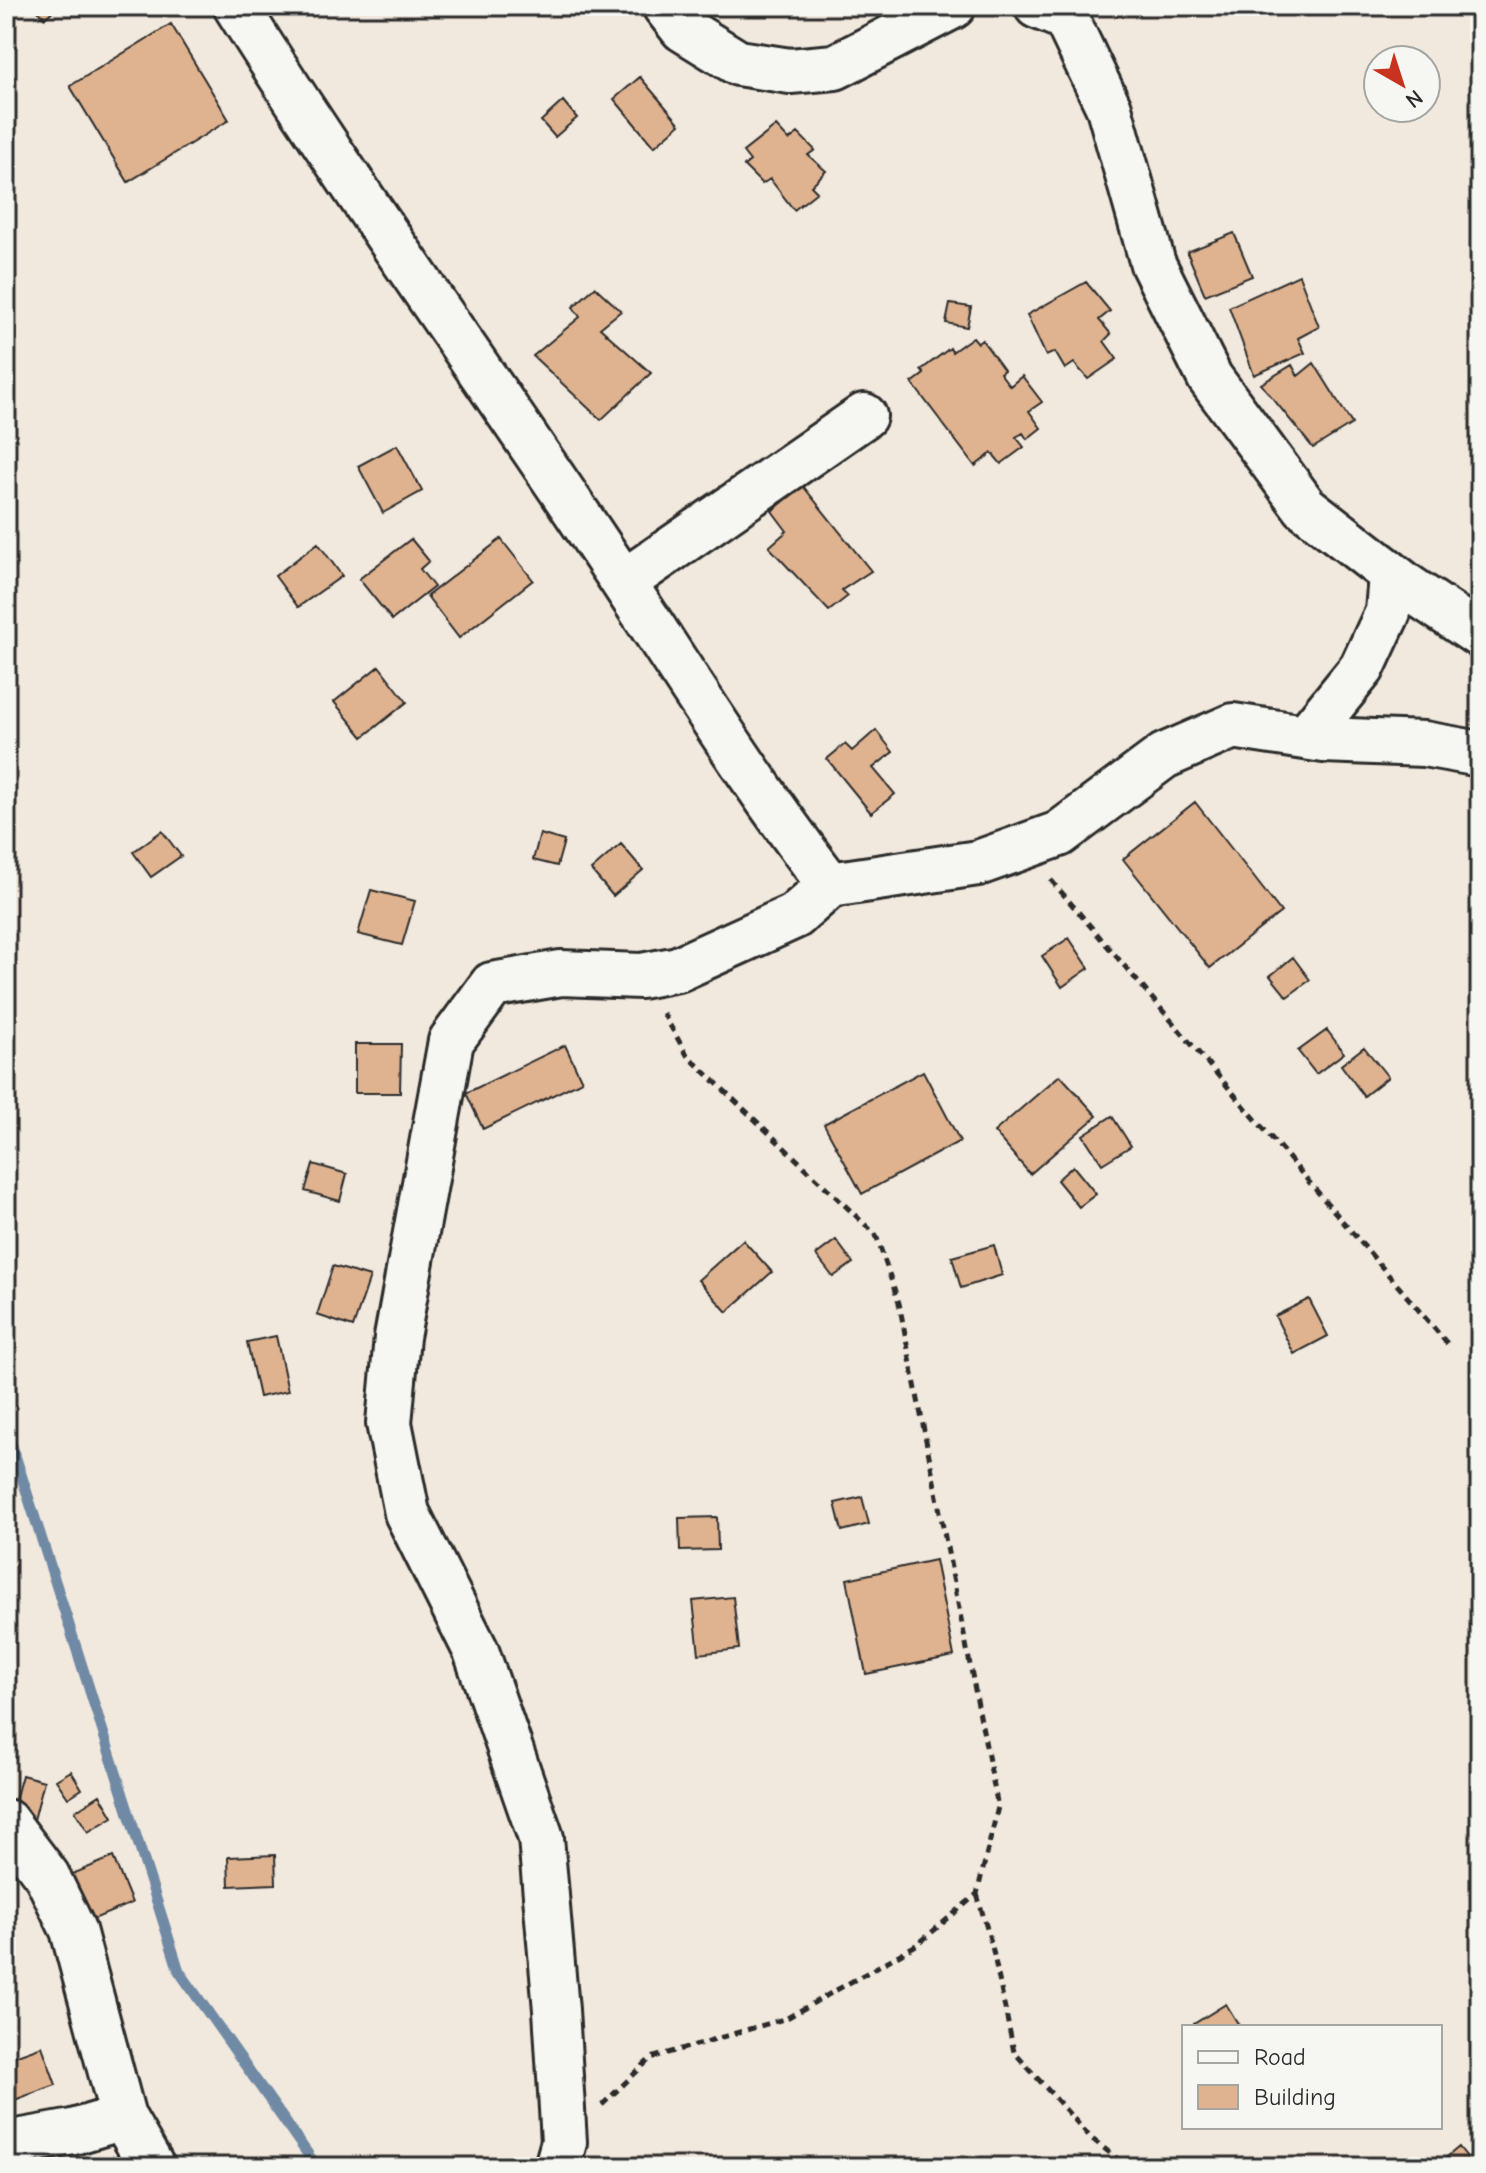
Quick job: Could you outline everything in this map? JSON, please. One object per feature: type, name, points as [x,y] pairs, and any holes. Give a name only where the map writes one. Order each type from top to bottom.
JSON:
[{"type":"street","points":[[236,6],[317,135],[624,582],[776,815],[830,885]]},
{"type":"street","points":[[665,6],[683,29],[738,63],[790,71],[835,67],[953,6]]},
{"type":"street","points":[[1037,6],[1066,18],[1109,108],[1153,264],[1210,378],[1305,507],[1391,575],[1480,635]]},
{"type":"street","points":[[624,582],[864,416]]},
{"type":"street","points":[[1306,737],[1362,668],[1388,612],[1391,575]]},
{"type":"street","points":[[560,2154],[556,2010],[541,1838],[476,1651],[407,1513],[389,1423],[397,1337],[451,1041],[492,985],[561,973],[641,976],[678,969],[795,916],[830,885],[978,863],[1059,834],[1164,756],[1233,726],[1306,737],[1424,744],[1480,754]]},
{"type":"street","points":[[6,1822],[47,1876],[73,1930],[123,2117],[152,2167]]},
{"type":"street","points":[[6,2144],[73,2132],[123,2117]]},
{"type":"path","points":[[1023,847],[1451,1348]]},
{"type":"path","points":[[641,976],[687,1055],[876,1235],[899,1303],[998,1807],[977,1894],[992,1946],[1014,2052],[1091,2138],[1128,2167]]},
{"type":"path","points":[[560,2154],[651,2058],[787,2018],[918,1944],[977,1894]]},
{"type":"building","points":[[33,6],[58,6],[45,18]]},
{"type":"building","points":[[171,24],[229,120],[128,182],[70,86]]},
{"type":"building","points":[[640,77],[680,124],[654,147],[614,99]]},
{"type":"building","points":[[563,101],[577,118],[555,137],[541,121]]},
{"type":"building","points":[[776,126],[789,140],[798,133],[815,150],[808,155],[826,171],[811,186],[817,192],[794,210],[770,179],[762,184],[744,166],[750,161],[743,152]]},
{"type":"building","points":[[1234,233],[1252,276],[1205,295],[1187,252]]},
{"type":"building","points":[[1299,275],[1319,327],[1298,338],[1305,353],[1254,375],[1229,307]]},
{"type":"building","points":[[1086,282],[1110,311],[1099,320],[1111,334],[1104,341],[1117,359],[1088,379],[1074,363],[1065,369],[1055,352],[1046,356],[1027,315]]},
{"type":"building","points":[[595,287],[621,311],[600,328],[651,373],[601,420],[533,356],[580,317],[573,307]]},
{"type":"building","points":[[950,304],[971,307],[967,327],[946,323]]},
{"type":"building","points":[[973,337],[978,343],[982,340],[1004,370],[1000,373],[1010,386],[1022,376],[1042,402],[1029,411],[1041,428],[1027,439],[1023,433],[1016,437],[1024,447],[1001,464],[992,453],[975,466],[912,383],[924,374],[921,370],[950,348],[952,352]]},
{"type":"building","points":[[1314,363],[1352,424],[1313,448],[1261,384],[1292,365],[1298,376]]},
{"type":"building","points":[[397,445],[422,491],[383,513],[358,466]]},
{"type":"building","points":[[803,486],[871,571],[842,590],[848,596],[829,611],[769,547],[787,531],[772,511]]},
{"type":"building","points":[[411,539],[429,561],[420,569],[434,587],[392,620],[359,579]]},
{"type":"building","points":[[501,539],[533,580],[459,638],[427,596]]},
{"type":"building","points":[[318,543],[342,576],[298,607],[275,576]]},
{"type":"building","points":[[379,666],[407,702],[363,737],[334,702]]},
{"type":"building","points":[[876,730],[893,752],[873,768],[895,794],[871,813],[827,759],[845,744],[852,751]]},
{"type":"building","points":[[1195,802],[1281,912],[1210,968],[1123,859]]},
{"type":"building","points":[[162,831],[181,856],[151,877],[133,852]]},
{"type":"building","points":[[540,834],[564,841],[557,866],[533,860]]},
{"type":"building","points":[[621,844],[643,870],[613,896],[591,870]]},
{"type":"building","points":[[371,890],[415,901],[402,945],[358,934]]},
{"type":"building","points":[[1069,938],[1089,968],[1062,987],[1042,956]]},
{"type":"building","points":[[1293,957],[1310,980],[1287,997],[1270,976]]},
{"type":"building","points":[[1327,1030],[1344,1053],[1316,1074],[1298,1051]]},
{"type":"building","points":[[355,1044],[401,1044],[400,1093],[355,1093]]},
{"type":"building","points":[[565,1045],[582,1081],[483,1129],[466,1093]]},
{"type":"building","points":[[1364,1047],[1388,1077],[1364,1096],[1341,1065]]},
{"type":"building","points":[[923,1071],[960,1141],[862,1194],[824,1124]]},
{"type":"building","points":[[1060,1075],[1097,1116],[1030,1174],[994,1132]]},
{"type":"building","points":[[1112,1116],[1131,1146],[1102,1164],[1083,1135]]},
{"type":"building","points":[[313,1164],[347,1174],[340,1201],[305,1191]]},
{"type":"building","points":[[1073,1166],[1096,1194],[1079,1207],[1057,1180]]},
{"type":"building","points":[[743,1240],[772,1272],[727,1312],[698,1280]]},
{"type":"building","points":[[836,1240],[853,1263],[833,1277],[816,1255]]},
{"type":"building","points":[[994,1245],[1002,1275],[961,1288],[952,1257]]},
{"type":"building","points":[[333,1266],[370,1277],[353,1327],[317,1315]]},
{"type":"building","points":[[1309,1299],[1328,1336],[1294,1354],[1275,1316]]},
{"type":"building","points":[[276,1336],[288,1391],[259,1397],[247,1342]]},
{"type":"building","points":[[862,1497],[869,1524],[842,1531],[835,1503]]},
{"type":"building","points":[[717,1517],[718,1550],[680,1551],[679,1518]]},
{"type":"building","points":[[935,1560],[954,1656],[866,1674],[847,1579]]},
{"type":"building","points":[[733,1597],[739,1649],[699,1654],[693,1601]]},
{"type":"building","points":[[71,1771],[82,1789],[68,1798],[56,1780]]},
{"type":"building","points":[[22,1775],[44,1781],[34,1820],[11,1814]]},
{"type":"building","points":[[100,1795],[113,1817],[88,1832],[75,1811]]},
{"type":"building","points":[[275,1855],[276,1884],[229,1886],[228,1857]]},
{"type":"building","points":[[113,1857],[132,1903],[82,1924],[63,1878]]},
{"type":"building","points":[[1226,2004],[1239,2025],[1192,2025]]},
{"type":"building","points":[[42,2046],[56,2085],[6,2103],[6,2059]]},
{"type":"building","points":[[1459,2147],[1475,2167],[1436,2166]]},
{"type":"waterway","points":[[6,1427],[179,1971],[317,2167]]}]
